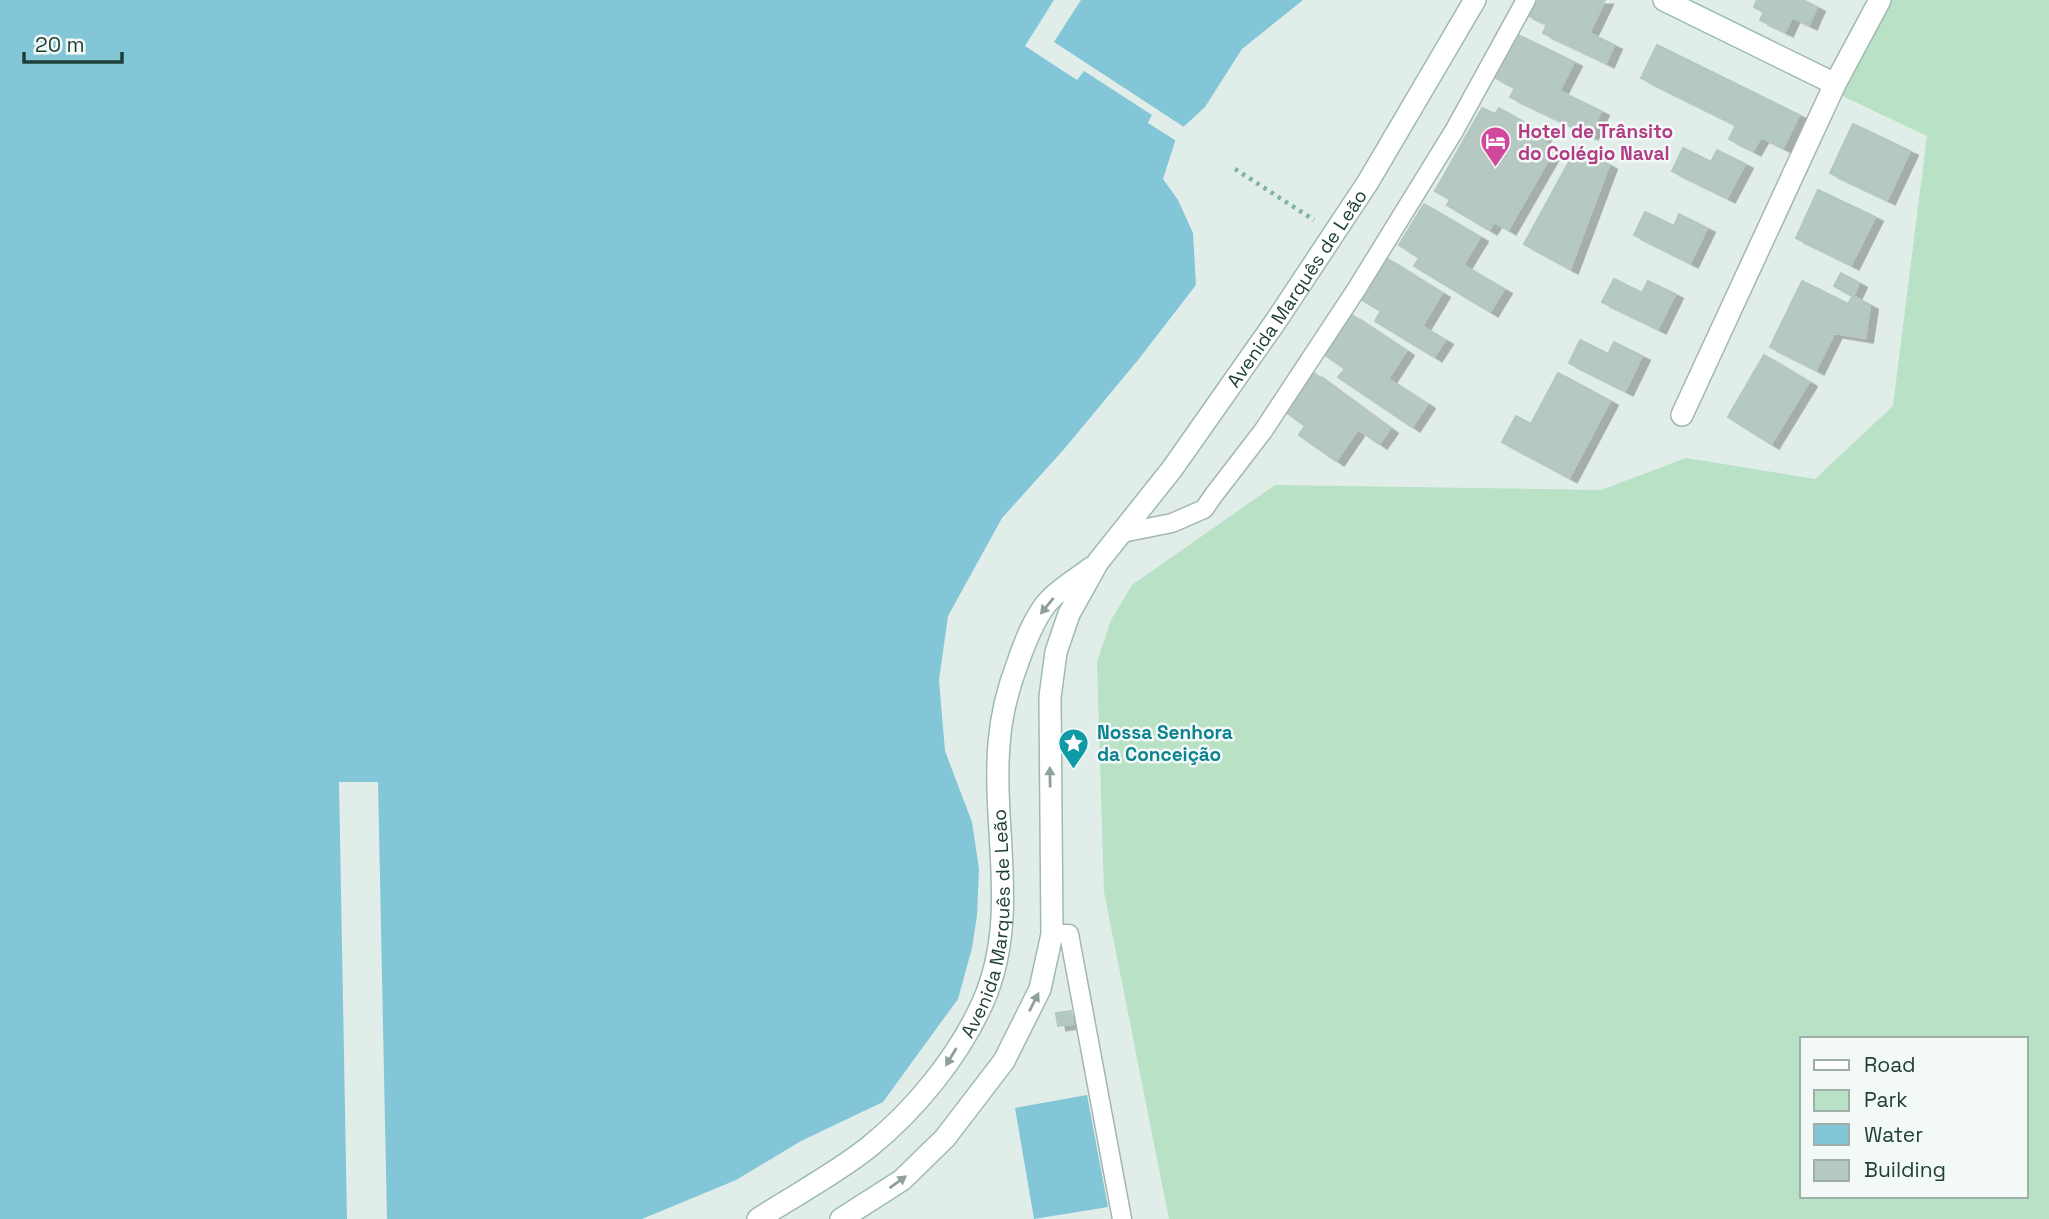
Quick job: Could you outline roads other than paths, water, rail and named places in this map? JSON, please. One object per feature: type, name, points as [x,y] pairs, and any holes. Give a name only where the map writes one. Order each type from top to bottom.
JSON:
[{"type":"main road","name":"Avenida Marquês de Leão","points":[[841,1219],[902,1180],[945,1138],[1004,1061],[1040,989],[1052,934],[1052,686],[1056,652],[1069,614],[1098,562],[1172,469],[1334,234],[1395,139],[1475,0]]},
{"type":"main road","points":[[1664,0],[1835,84]]},
{"type":"main road","points":[[1682,415],[1835,84],[1881,0]]},
{"type":"main road","name":"Avenida Marquês de Leão","points":[[758,1219],[868,1147],[912,1108],[946,1065],[983,1001],[995,960],[1004,905],[998,789],[999,743],[1007,691],[1028,634],[1047,603],[1098,562]]},
{"type":"lane","points":[[1122,533],[1172,523],[1204,509],[1263,430],[1356,290],[1454,131],[1526,0]]},
{"type":"lane","points":[[1052,934],[1069,934],[1122,1219]]},
{"type":"water","points":[[0,0],[1303,0],[1242,49],[1205,107],[1178,132],[1163,179],[1178,200],[1193,233],[1196,285],[1065,448],[1002,518],[948,616],[939,680],[945,751],[972,822],[979,869],[977,915],[972,948],[958,999],[883,1102],[801,1141],[736,1180],[642,1219],[0,1219]]},
{"type":"water","points":[[1087,1095],[1108,1207],[1034,1219],[1015,1108]]},
{"type":"place","name":"Hotel de Trânsito do Colégio Naval","points":[[1495,169]]},
{"type":"place","name":"Nossa Senhora da Conceição","points":[[1074,770]]}]
